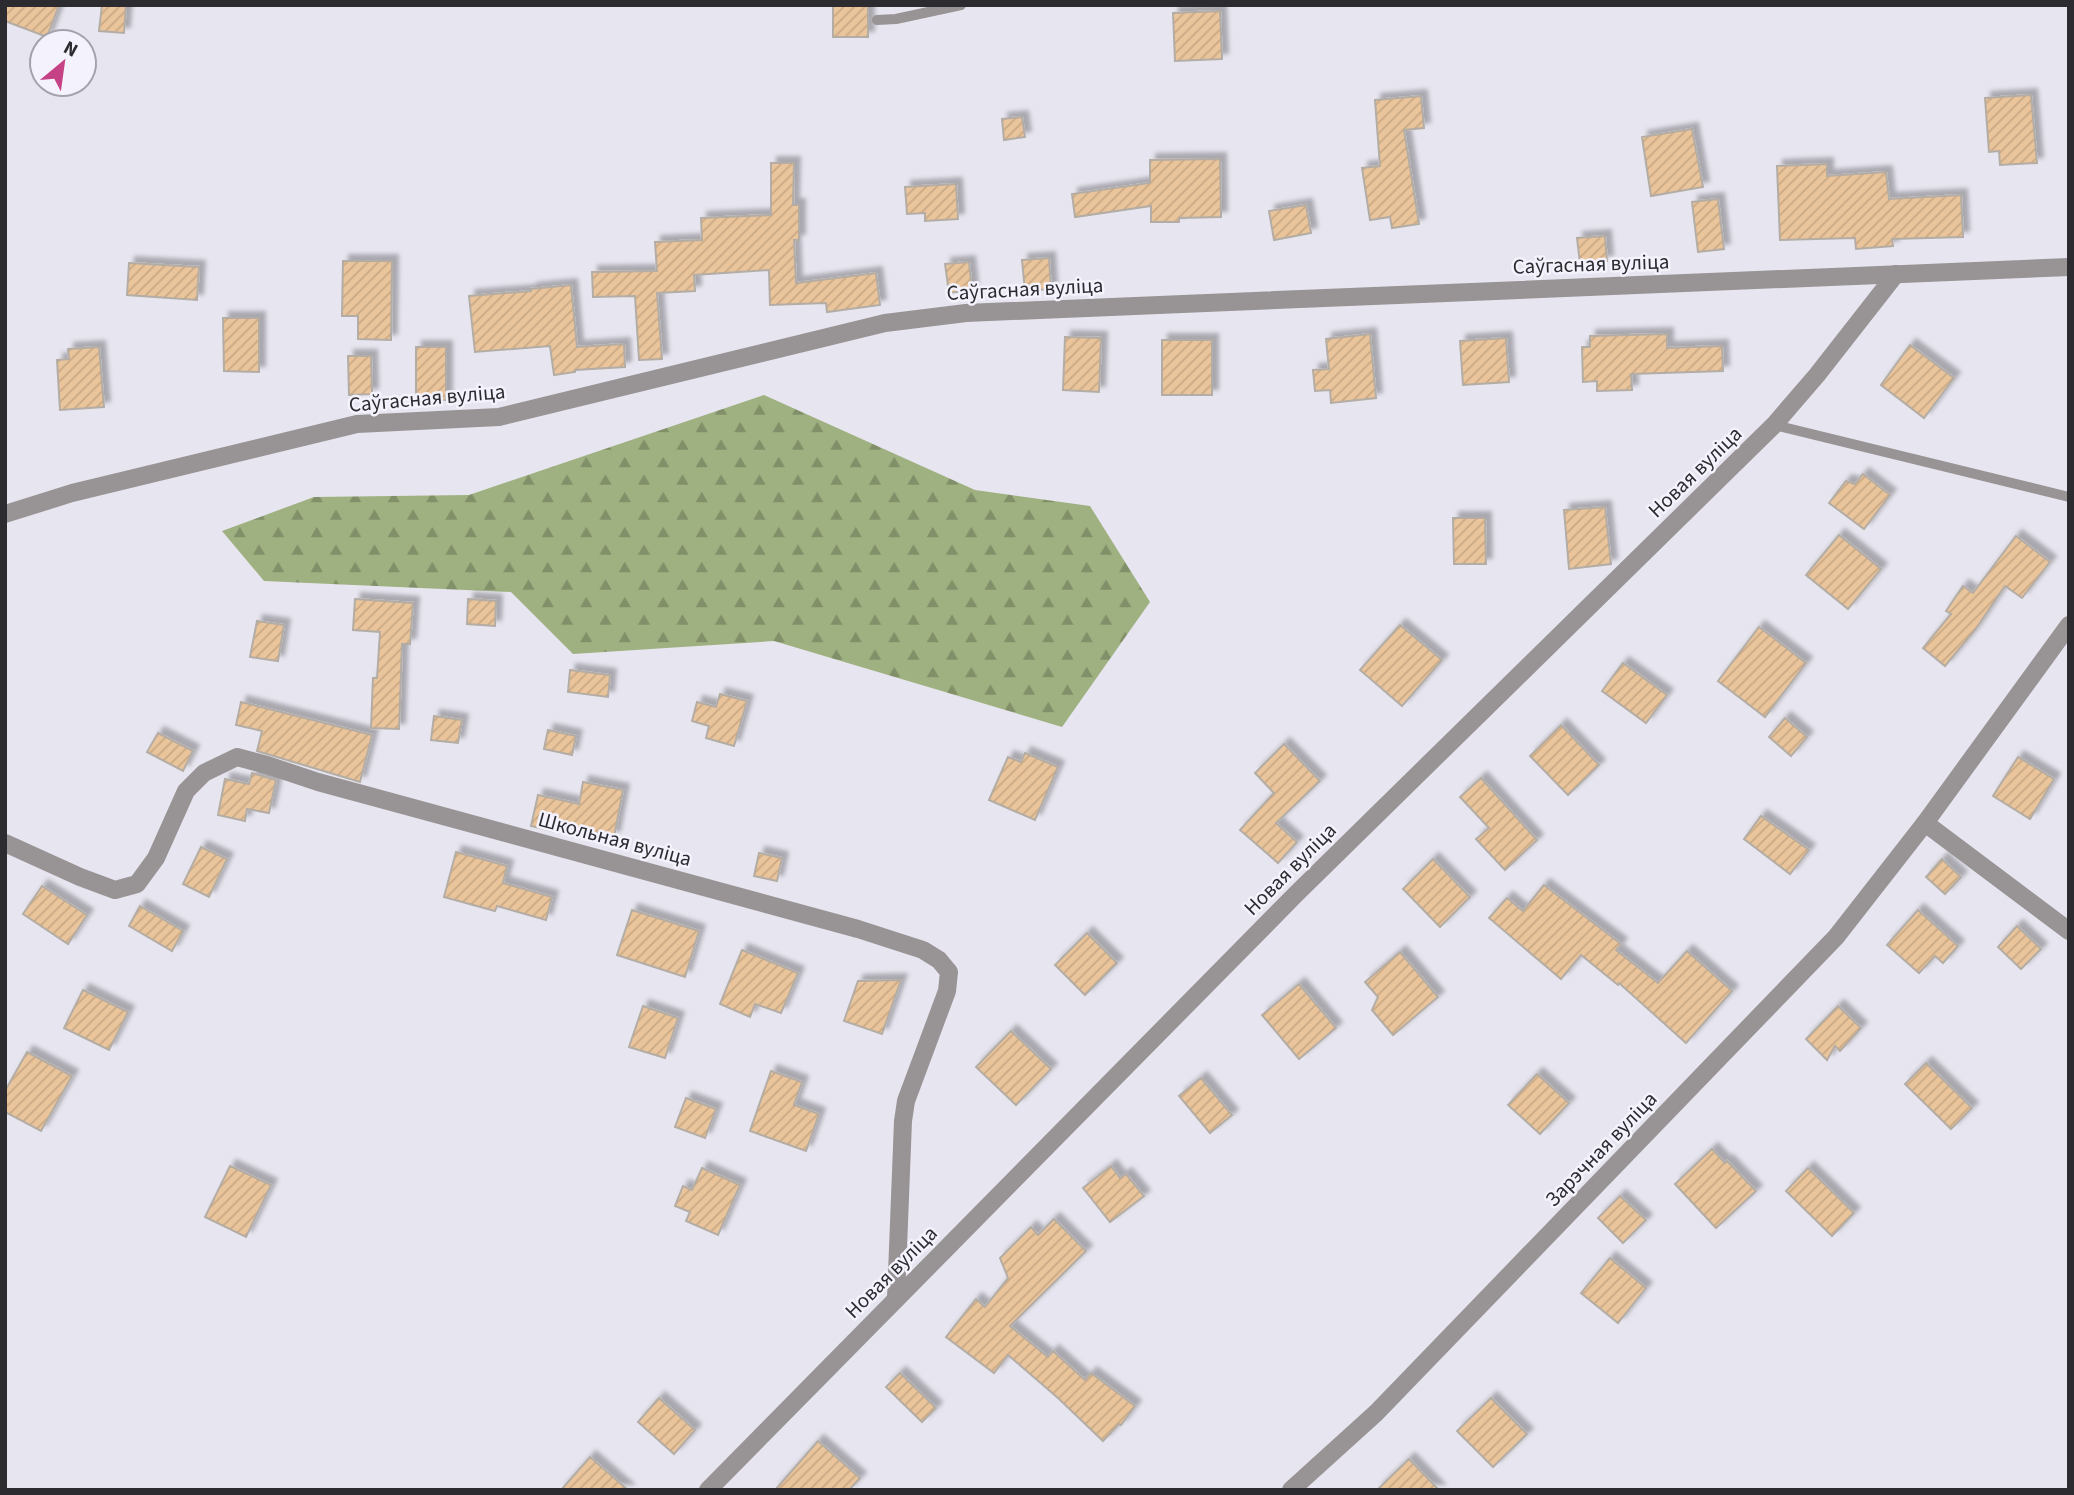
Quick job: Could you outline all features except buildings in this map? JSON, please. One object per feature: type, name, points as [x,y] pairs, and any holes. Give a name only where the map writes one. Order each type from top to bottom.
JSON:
[{"type":"street","name":"Саўгасная вуліца","points":[[5,514],[72,493],[357,425],[499,417],[885,323],[966,313],[2069,267]]},
{"type":"street","name":"Новая вуліца","points":[[708,1490],[1296,894],[1774,425],[1896,274]]},
{"type":"street","points":[[2069,625],[1926,823],[2069,932]]},
{"type":"street","name":"Школьная вуліца","points":[[5,843],[115,890],[137,884],[156,858],[186,791],[204,773],[237,757],[318,782],[858,929],[923,950],[939,960],[948,972],[947,991],[906,1101],[896,1299]]},
{"type":"street","name":"Зарэчная вуліца","points":[[1292,1490],[1376,1413],[1836,937],[1926,823]]},
{"type":"lane","points":[[877,20],[896,19],[961,5]]},
{"type":"lane","points":[[1774,425],[2069,497]]},
{"type":"green space","points":[[764,395],[975,490],[1090,506],[1150,602],[1062,727],[774,641],[573,654],[511,592],[264,581],[222,531],[314,497],[469,495]]}]
